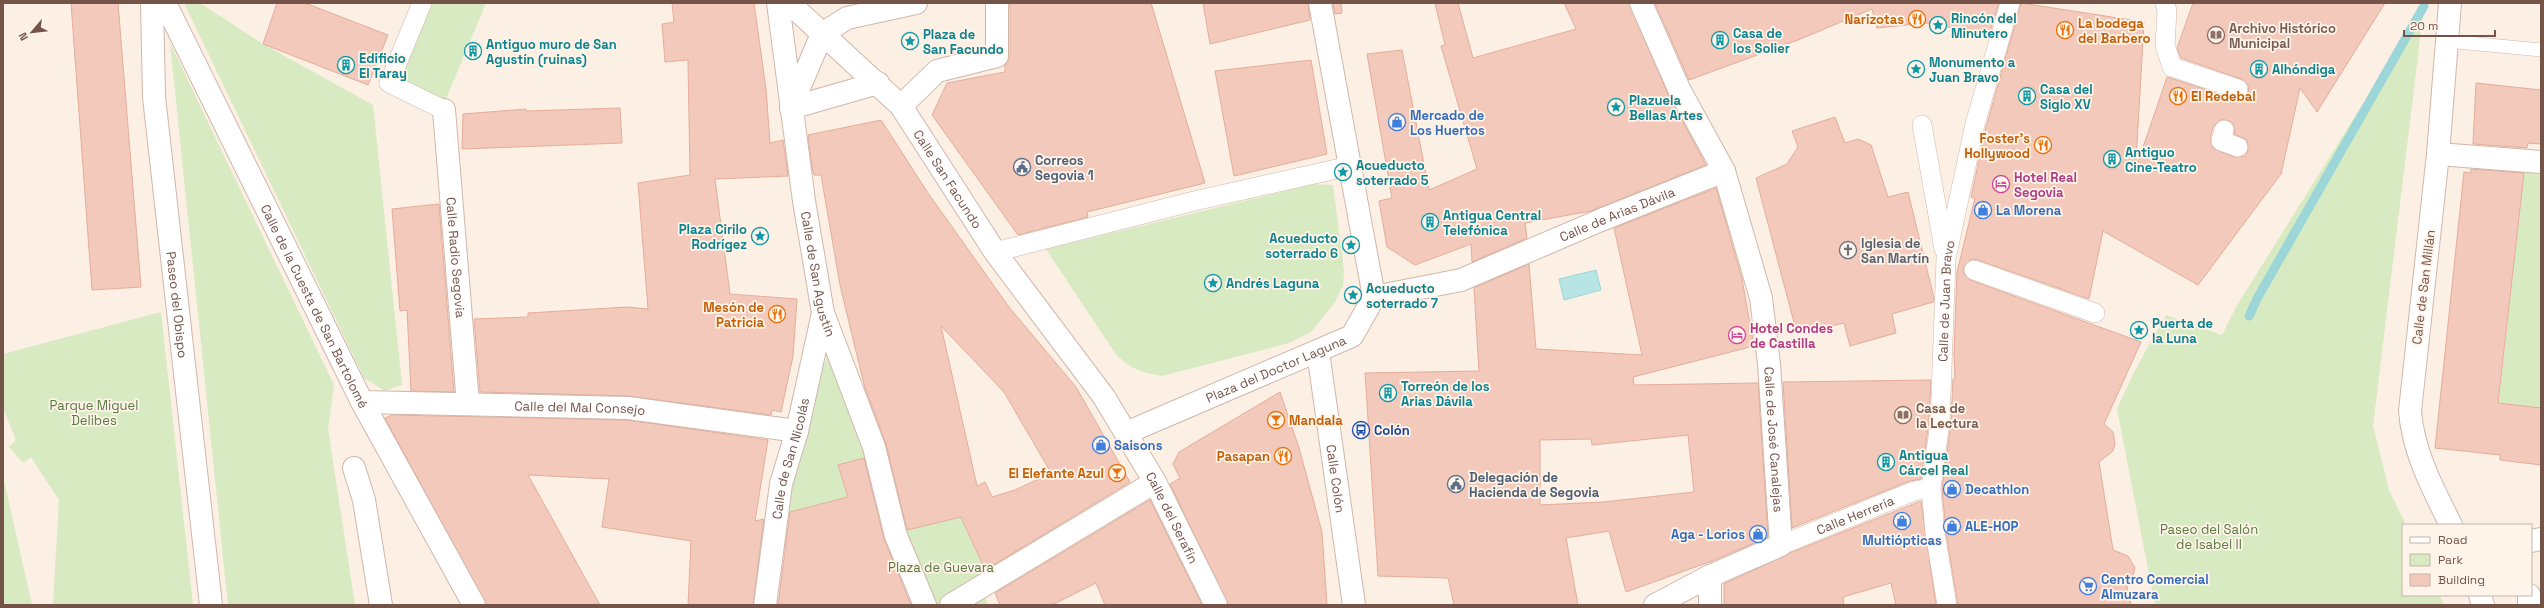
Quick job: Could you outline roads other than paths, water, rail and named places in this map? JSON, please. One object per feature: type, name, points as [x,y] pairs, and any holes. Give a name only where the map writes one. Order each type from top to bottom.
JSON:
[{"type":"street","name":"Paseo del Obispo","points":[[152,3],[154,96],[211,605]]},
{"type":"street","name":"Calle de la Cuesta de San Bartolomé","points":[[164,3],[362,402],[474,605]]},
{"type":"street","points":[[422,3],[388,82],[444,110]]},
{"type":"street","name":"Calle de San Agustín","points":[[778,3],[804,201],[823,313],[874,447],[896,536],[925,605]]},
{"type":"street","points":[[789,3],[878,83],[901,106],[937,71],[997,56],[996,3]]},
{"type":"street","points":[[791,108],[822,34],[847,18],[916,3]]},
{"type":"street","points":[[1320,3],[1374,297]]},
{"type":"street","name":"Calle de José Canalejas","points":[[1641,3],[1680,89],[1724,171],[1761,298],[1769,364],[1781,545]]},
{"type":"street","name":"Calle de Juan Bravo","points":[[1947,605],[1935,533],[1931,488],[1940,422],[1950,261],[1976,124],[2010,3]]},
{"type":"street","name":"Calle de San Millán","points":[[2450,3],[2438,154],[2410,411],[2414,439],[2424,469],[2451,524]]},
{"type":"street","points":[[2166,7],[2164,44],[2172,67],[2238,89]]},
{"type":"street","points":[[791,108],[878,83]]},
{"type":"street","name":"Calle San Facundo","points":[[901,106],[995,252]]},
{"type":"street","name":"Calle Radio Segovia","points":[[444,110],[468,404]]},
{"type":"street","points":[[1922,125],[1950,261]]},
{"type":"street","points":[[2224,130],[2220,141],[2238,147]]},
{"type":"street","points":[[2438,154],[2541,162]]},
{"type":"street","points":[[1126,433],[1104,397],[995,252],[1194,201],[1350,166]]},
{"type":"street","name":"Calle de Arias Dávila","points":[[1374,297],[1461,280],[1601,220],[1724,171]]},
{"type":"street","points":[[1974,270],[2095,313]]},
{"type":"street","name":"Plaza del Doctor Laguna","points":[[1126,433],[1318,352],[1352,336],[1374,297]]},
{"type":"street","name":"Calle de San Nicolás","points":[[765,605],[781,484],[797,431],[823,313]]},
{"type":"street","name":"Calle Colón","points":[[1318,352],[1354,605]]},
{"type":"street","name":"Calle del Mal Consejo","points":[[362,402],[628,408],[797,431]]},
{"type":"street","name":"Calle del Serafín","points":[[1126,433],[1155,482],[1216,605]]},
{"type":"street","points":[[354,468],[364,500],[381,605]]},
{"type":"street","points":[[951,605],[985,586],[1155,482]]},
{"type":"street","name":"Calle Herrería","points":[[1781,545],[1914,491],[1931,488]]},
{"type":"street","points":[[1655,605],[1710,576],[1781,545]]},
{"type":"street","points":[[1710,576],[1710,605]]},
{"type":"lane","points":[[2446,41],[2541,50]]},
{"type":"water","points":[[1596,270],[1601,290],[1564,300],[1559,279]]},
{"type":"waterway","points":[[2249,316],[2258,297],[2424,6]]},
{"type":"place","name":"Narizotas","points":[[1917,19]]},
{"type":"place","name":"Rincón del Minutero","points":[[1938,25]]},
{"type":"place","name":"La bodega del Barbero","points":[[2065,30]]},
{"type":"place","name":"Archivo Histórico Municipal","points":[[2216,35]]},
{"type":"place","name":"Casa de los Solier","points":[[1720,40]]},
{"type":"place","name":"Plaza de San Facundo","points":[[910,41]]},
{"type":"place","name":"Antiguo muro de San Agustín (ruinas)","points":[[473,51]]},
{"type":"place","name":"Edificio El Taray","points":[[346,65]]},
{"type":"place","name":"Monumento a Juan Bravo","points":[[1916,69]]},
{"type":"place","name":"Alhóndiga","points":[[2259,69]]},
{"type":"place","name":"Casa del Siglo XV","points":[[2027,96]]},
{"type":"place","name":"El Redebal","points":[[2178,96]]},
{"type":"place","name":"Plazuela Bellas Artes","points":[[1616,107]]},
{"type":"place","name":"Mercado de Los Huertos","points":[[1397,122]]},
{"type":"place","name":"Foster's Hollywood","points":[[2043,145]]},
{"type":"place","name":"Antiguo Cine-Teatro","points":[[2112,159]]},
{"type":"place","name":"Correos Segovia 1","points":[[1022,167]]},
{"type":"place","name":"Acueducto soterrado 5","points":[[1343,172]]},
{"type":"place","name":"Hotel Real Segovia","points":[[2001,184]]},
{"type":"place","name":"La Morena","points":[[1983,210]]},
{"type":"place","name":"Antigua Central Telefónica","points":[[1430,222]]},
{"type":"place","name":"Plaza Cirilo Rodrígez","points":[[760,236]]},
{"type":"place","name":"Acueducto soterrado 6","points":[[1351,245]]},
{"type":"place","name":"Iglesia de San Martín","points":[[1848,250]]},
{"type":"place","name":"Andrés Laguna","points":[[1213,283]]},
{"type":"place","name":"Acueducto soterrado 7","points":[[1353,295]]},
{"type":"place","name":"Mesón de Patricia","points":[[777,314]]},
{"type":"place","name":"Puerta de la Luna","points":[[2139,330]]},
{"type":"place","name":"Hotel Condes de Castilla","points":[[1737,335]]},
{"type":"place","name":"Torreón de los Arias Dávila","points":[[1388,393]]},
{"type":"place","name":"Casa de la Lectura","points":[[1903,415]]},
{"type":"place","name":"Mandala","points":[[1276,420]]},
{"type":"place","name":"Colón","points":[[1361,430]]},
{"type":"place","name":"Saisons","points":[[1101,445]]},
{"type":"place","name":"Pasapan","points":[[1283,456]]},
{"type":"place","name":"Antigua Cárcel Real","points":[[1886,462]]},
{"type":"place","name":"El Elefante Azul","points":[[1117,473]]},
{"type":"place","name":"Delegación de Hacienda de Segovia","points":[[1456,484]]},
{"type":"place","name":"Decathlon","points":[[1952,489]]},
{"type":"place","name":"Multiópticas","points":[[1902,521]]},
{"type":"place","name":"ALE-HOP","points":[[1952,526]]},
{"type":"place","name":"Aga - Lorios","points":[[1758,534]]},
{"type":"place","name":"Centro Comercial Almuzara","points":[[2088,586]]},
{"type":"park label","name":"Parque Miguel Delibes","points":[[94,412]]},
{"type":"park label","name":"Paseo del Salón de Isabel II","points":[[2209,536]]},
{"type":"park label","name":"Plaza de Guevara","points":[[941,567]]}]
